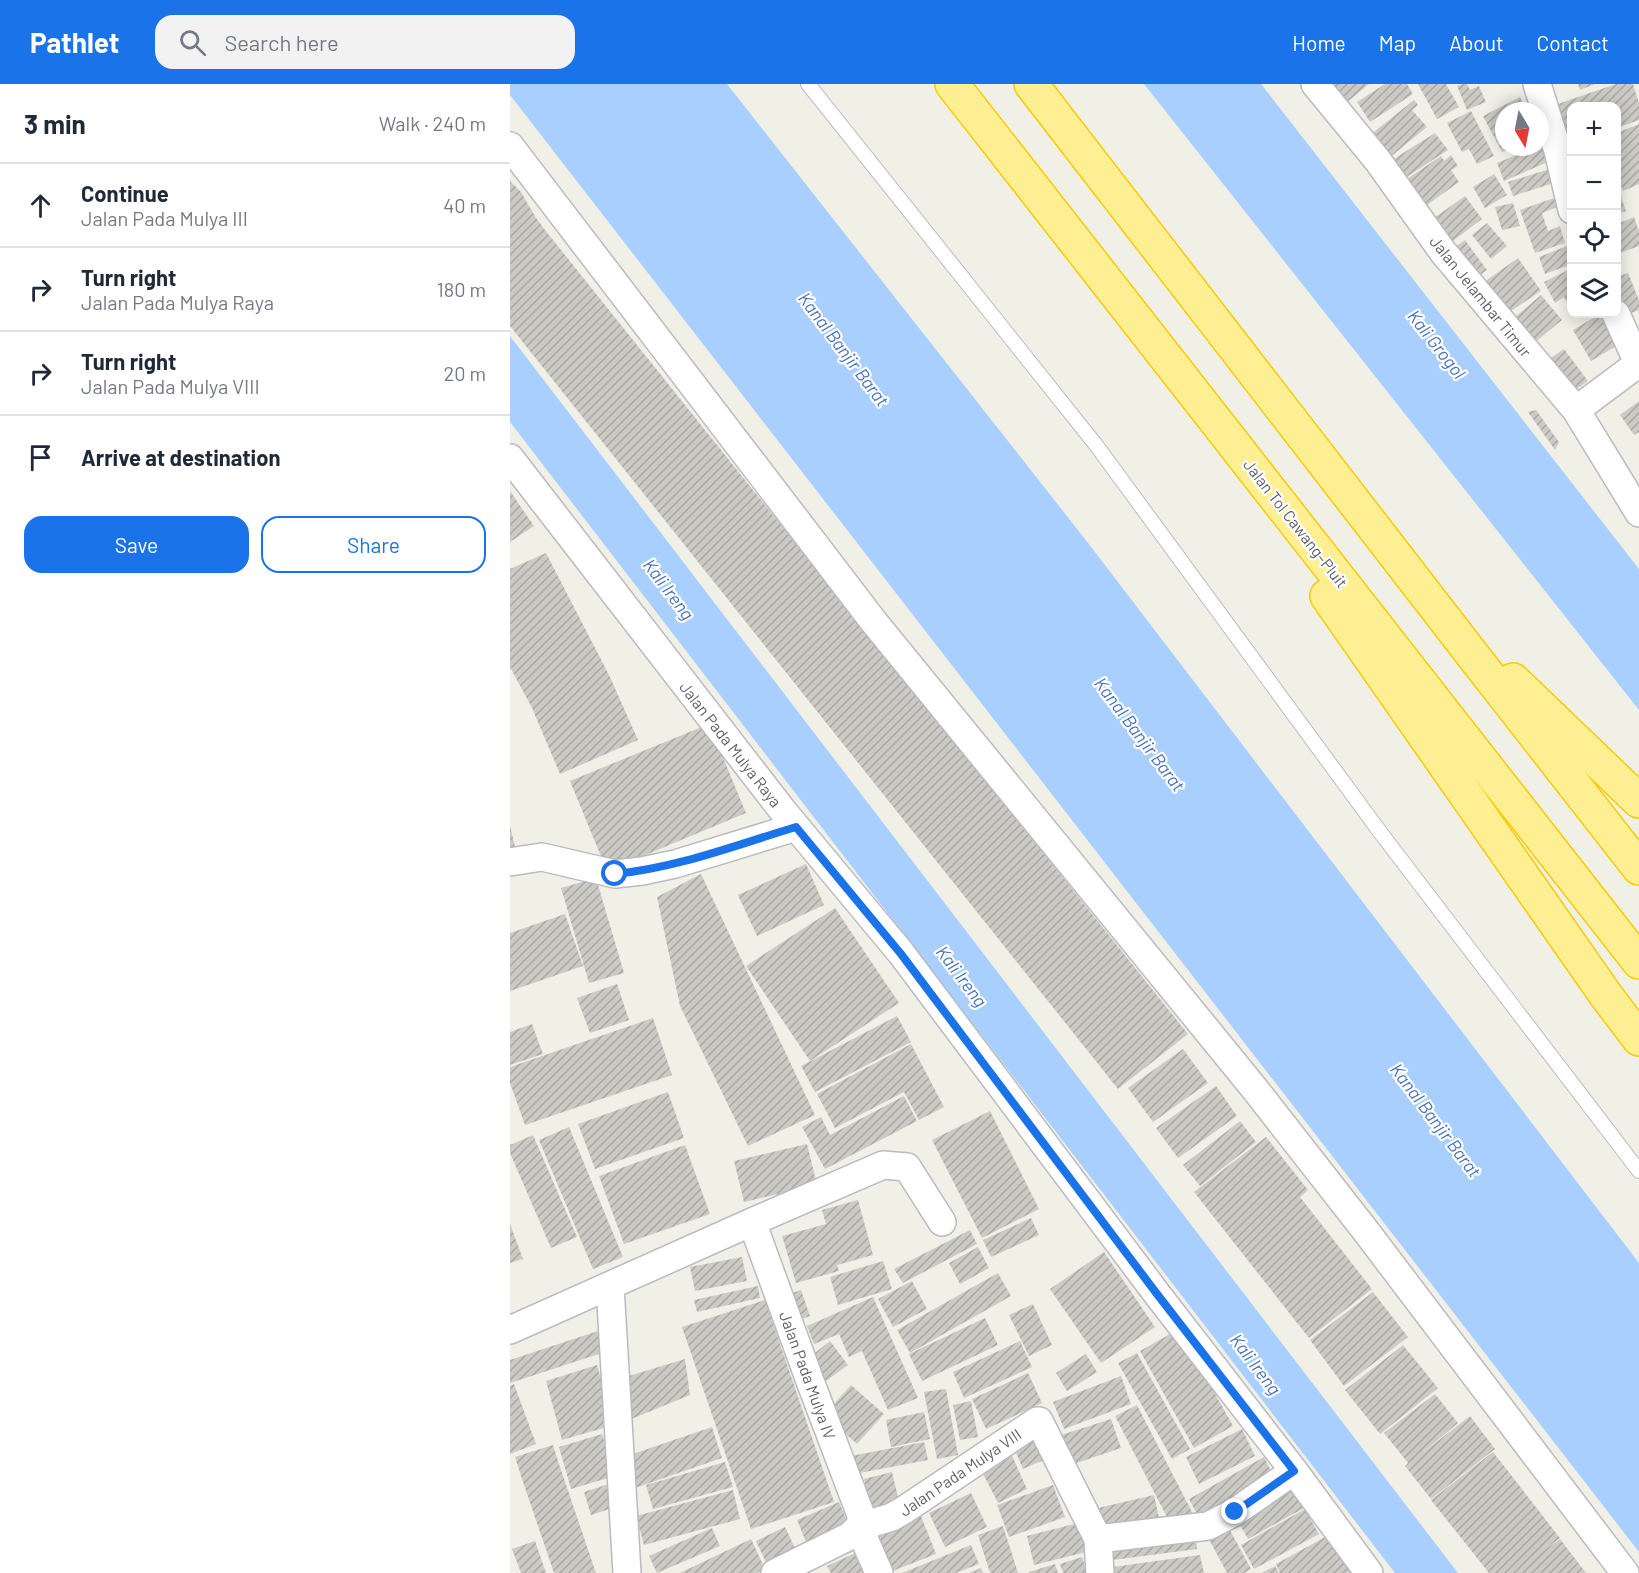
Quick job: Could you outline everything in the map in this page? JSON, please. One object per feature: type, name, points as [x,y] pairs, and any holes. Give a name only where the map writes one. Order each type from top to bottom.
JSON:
[{"type":"highway","name":"Jalan Tol Cawang–Pluit","points":[[952,84],[1639,962]]},
{"type":"highway","points":[[1031,84],[1639,868]]},
{"type":"highway","points":[[1218,423],[1298,554],[1605,994],[1639,1039]]},
{"type":"highway","points":[[1471,653],[1512,679],[1639,801]]},
{"type":"street","name":"Jalan Jelambar Timur","points":[[1315,84],[1378,161],[1443,252],[1576,410],[1639,513]]},
{"type":"street","points":[[1537,84],[1567,189]]},
{"type":"street","points":[[510,146],[874,622],[1254,1088],[1365,1230],[1625,1573]]},
{"type":"street","points":[[1576,410],[1639,363],[1618,318]]},
{"type":"street","name":"Jalan Pada Mulya Raya","points":[[510,458],[796,827],[901,954],[1369,1573]]},
{"type":"street","points":[[510,862],[542,857],[615,874],[642,871],[675,864],[796,827]]},
{"type":"street","points":[[510,1330],[883,1165],[907,1167],[942,1222]]},
{"type":"street","name":"Jalan Pada Mulya IV","points":[[752,1222],[862,1518],[859,1527],[879,1573]]},
{"type":"street","points":[[610,1286],[627,1573]]},
{"type":"street","name":"Jalan Pada Mulya VIII","points":[[859,1527],[892,1517],[904,1510],[1039,1421],[1098,1539]]},
{"type":"street","points":[[1100,1573],[1098,1539],[1208,1526],[1235,1512],[1294,1471]]},
{"type":"street","points":[[775,1573],[850,1536],[859,1527]]},
{"type":"lane","points":[[808,84],[1096,445],[1380,832],[1639,1171]]},
{"type":"water","name":"Kanal Banjir Barat","points":[[510,84],[727,84],[1085,539],[1639,1263],[1639,1552],[510,95]]},
{"type":"water","name":"Kali Grogol","points":[[1144,84],[1261,84],[1639,569],[1639,710]]},
{"type":"water","name":"Kali Ireng","points":[[510,336],[1458,1573],[1395,1573],[510,422]]},
{"type":"building","points":[[1330,84],[1369,84],[1346,103]]},
{"type":"building","points":[[1385,84],[1407,84],[1413,94],[1370,122],[1357,102]]},
{"type":"building","points":[[1418,84],[1446,84],[1459,107],[1437,119]]},
{"type":"building","points":[[1467,84],[1470,90],[1479,86],[1486,102],[1467,110],[1457,86]]},
{"type":"building","points":[[1578,84],[1595,84],[1580,90]]},
{"type":"building","points":[[1616,84],[1633,84],[1639,103],[1639,120],[1621,127],[1621,102],[1567,102],[1567,141],[1555,105]]},
{"type":"building","points":[[1520,97],[1522,102],[1510,102]]},
{"type":"building","points":[[1414,100],[1418,105],[1412,110],[1427,127],[1389,158],[1370,135]]},
{"type":"building","points":[[1495,110],[1495,139],[1483,116]]},
{"type":"building","points":[[1471,111],[1494,156],[1477,164],[1469,149],[1462,152],[1447,123]]},
{"type":"building","points":[[1639,124],[1639,184],[1623,191],[1621,186],[1621,131]]},
{"type":"building","points":[[1435,133],[1448,150],[1405,178],[1392,160]]},
{"type":"building","points":[[1451,155],[1458,166],[1451,170],[1459,182],[1420,210],[1401,183],[1441,156],[1444,161]]},
{"type":"building","points":[[1514,156],[1548,156],[1550,161],[1504,181],[1497,163]]},
{"type":"building","points":[[1556,167],[1560,181],[1513,196],[1508,182]]},
{"type":"building","points":[[1494,174],[1507,195],[1485,208],[1473,187]]},
{"type":"building","points":[[510,181],[521,192],[536,218],[553,240],[1188,1034],[1118,1089],[510,326]]},
{"type":"building","points":[[1465,196],[1482,219],[1445,247],[1427,223]]},
{"type":"building","points":[[1557,197],[1560,206],[1542,213],[1548,231],[1560,226],[1565,243],[1535,253],[1520,210]]},
{"type":"building","points":[[1621,197],[1626,211],[1621,213]]},
{"type":"building","points":[[1513,203],[1520,226],[1502,230],[1495,207]]},
{"type":"building","points":[[1634,217],[1639,231],[1639,246],[1621,253],[1621,222]]},
{"type":"building","points":[[1487,223],[1507,246],[1491,259],[1472,235]]},
{"type":"building","points":[[1465,240],[1487,270],[1470,282],[1448,252]]},
{"type":"building","points":[[1567,246],[1567,266],[1545,274],[1539,257]]},
{"type":"building","points":[[1518,258],[1541,291],[1499,319],[1477,287]]},
{"type":"building","points":[[1567,270],[1567,303],[1564,297],[1555,303],[1544,282]]},
{"type":"building","points":[[1628,273],[1639,300],[1639,310],[1621,317],[1621,276]]},
{"type":"building","points":[[1541,295],[1562,320],[1528,348],[1507,324]]},
{"type":"building","points":[[1593,318],[1602,318],[1618,345],[1591,361],[1573,330]]},
{"type":"building","points":[[1564,349],[1588,381],[1566,396],[1542,364]]},
{"type":"building","points":[[1639,401],[1639,432],[1634,435],[1620,415]]},
{"type":"building","points":[[1536,410],[1559,442],[1555,450],[1528,412]]},
{"type":"building","points":[[510,491],[534,526],[510,542]]},
{"type":"building","points":[[546,553],[609,675],[638,740],[560,774],[532,708],[510,667],[510,569]]},
{"type":"building","points":[[709,724],[746,813],[607,871],[570,781]]},
{"type":"building","points":[[510,826],[516,851],[510,852]]},
{"type":"building","points":[[806,864],[824,905],[757,936],[738,895]]},
{"type":"building","points":[[701,874],[815,1115],[748,1146],[680,1006],[657,897]]},
{"type":"building","points":[[596,878],[624,973],[589,983],[561,888]]},
{"type":"building","points":[[835,908],[899,1003],[810,1061],[746,966]]},
{"type":"building","points":[[565,914],[583,966],[510,991],[510,933]]},
{"type":"building","points":[[617,984],[629,1020],[590,1033],[577,998]]},
{"type":"building","points":[[897,1016],[911,1042],[815,1092],[801,1066]]},
{"type":"building","points":[[653,1018],[672,1075],[525,1125],[510,1083],[510,1067]]},
{"type":"building","points":[[532,1024],[543,1054],[510,1065],[510,1032]]},
{"type":"building","points":[[911,1044],[944,1107],[919,1120],[904,1092],[835,1128],[817,1094]]},
{"type":"building","points":[[1183,1049],[1208,1083],[1153,1122],[1128,1088]]},
{"type":"building","points":[[1216,1086],[1237,1116],[1178,1158],[1156,1128]]},
{"type":"building","points":[[668,1092],[684,1138],[595,1169],[578,1124]]},
{"type":"building","points":[[904,1096],[917,1121],[825,1169],[802,1127],[821,1117],[830,1135]]},
{"type":"building","points":[[990,1111],[1039,1209],[982,1238],[932,1140]]},
{"type":"building","points":[[1240,1121],[1256,1142],[1200,1186],[1183,1165]]},
{"type":"building","points":[[569,1127],[623,1257],[593,1269],[539,1140]]},
{"type":"building","points":[[533,1135],[577,1237],[551,1248],[510,1153],[510,1145]]},
{"type":"building","points":[[1266,1137],[1308,1190],[1300,1197],[1372,1289],[1309,1338],[1194,1192]]},
{"type":"building","points":[[807,1144],[817,1185],[744,1202],[734,1161]]},
{"type":"building","points":[[685,1145],[710,1214],[624,1244],[599,1176]]},
{"type":"building","points":[[858,1200],[873,1255],[837,1265],[839,1271],[796,1283],[782,1236],[826,1224],[822,1210]]},
{"type":"building","points":[[1031,1218],[1039,1235],[991,1257],[983,1240]]},
{"type":"building","points":[[510,1224],[523,1259],[510,1263]]},
{"type":"building","points":[[970,1230],[977,1244],[903,1283],[894,1269]]},
{"type":"building","points":[[978,1247],[989,1268],[960,1284],[949,1263]]},
{"type":"building","points":[[1104,1252],[1155,1327],[1101,1363],[1050,1289]]},
{"type":"building","points":[[742,1257],[747,1281],[695,1291],[690,1267]]},
{"type":"building","points":[[883,1261],[892,1289],[838,1305],[830,1277]]},
{"type":"building","points":[[998,1273],[1011,1296],[910,1353],[897,1330]]},
{"type":"building","points":[[912,1281],[927,1309],[893,1327],[878,1299]]},
{"type":"building","points":[[758,1286],[760,1298],[697,1312],[694,1300]]},
{"type":"building","points":[[801,1290],[810,1316],[793,1322],[783,1296]]},
{"type":"building","points":[[1373,1292],[1408,1337],[1344,1386],[1310,1340]]},
{"type":"building","points":[[873,1297],[918,1398],[888,1410],[862,1351],[849,1357],[839,1334],[814,1344],[807,1326]]},
{"type":"building","points":[[765,1300],[834,1502],[751,1529],[682,1327]]},
{"type":"building","points":[[1033,1304],[1052,1345],[1029,1356],[1009,1315]]},
{"type":"building","points":[[985,1318],[998,1345],[922,1381],[909,1354]]},
{"type":"building","points":[[1179,1329],[1233,1426],[1194,1448],[1140,1351]]},
{"type":"building","points":[[601,1330],[608,1351],[510,1383],[510,1360]]},
{"type":"building","points":[[830,1341],[848,1365],[815,1389],[806,1360]]},
{"type":"building","points":[[1020,1341],[1032,1367],[964,1398],[953,1372]]},
{"type":"building","points":[[1403,1345],[1438,1388],[1380,1434],[1345,1390]]},
{"type":"building","points":[[1137,1353],[1190,1449],[1172,1459],[1118,1363]]},
{"type":"building","points":[[1086,1354],[1097,1372],[1067,1391],[1056,1373]]},
{"type":"building","points":[[685,1359],[690,1395],[629,1420],[619,1379]]},
{"type":"building","points":[[597,1365],[614,1425],[562,1440],[546,1381]]},
{"type":"building","points":[[1028,1373],[1042,1403],[986,1429],[972,1399]]},
{"type":"building","points":[[1121,1376],[1131,1404],[1064,1429],[1053,1402]]},
{"type":"building","points":[[514,1384],[536,1444],[510,1454],[510,1386]]},
{"type":"building","points":[[851,1385],[884,1414],[857,1444],[824,1415]]},
{"type":"building","points":[[946,1389],[958,1455],[937,1459],[924,1392]]},
{"type":"building","points":[[1435,1394],[1458,1423],[1421,1454],[1470,1416],[1495,1449],[1431,1499],[1405,1466],[1408,1463],[1384,1433]]},
{"type":"building","points":[[971,1401],[978,1437],[960,1440],[953,1405]]},
{"type":"building","points":[[1137,1405],[1193,1514],[1171,1525],[1115,1416]]},
{"type":"building","points":[[924,1412],[930,1439],[891,1447],[886,1420]]},
{"type":"building","points":[[1111,1419],[1121,1448],[1065,1467],[1055,1437]]},
{"type":"building","points":[[712,1427],[722,1458],[635,1488],[624,1457]]},
{"type":"building","points":[[1039,1429],[1051,1457],[1023,1469],[1011,1441]]},
{"type":"building","points":[[1242,1429],[1255,1456],[1199,1484],[1186,1457]]},
{"type":"building","points":[[602,1434],[615,1476],[571,1489],[559,1447]]},
{"type":"building","points":[[924,1442],[928,1460],[854,1474],[851,1456]]},
{"type":"building","points":[[553,1445],[596,1573],[554,1573],[522,1479],[515,1457]]},
{"type":"building","points":[[1008,1447],[1027,1489],[998,1503],[978,1464]]},
{"type":"building","points":[[1493,1452],[1560,1538],[1540,1553],[1560,1539],[1586,1573],[1489,1573],[1431,1500]]},
{"type":"building","points":[[1264,1457],[1273,1475],[1198,1516],[1189,1499]]},
{"type":"building","points":[[725,1462],[733,1487],[653,1509],[646,1485]]},
{"type":"building","points":[[892,1472],[901,1510],[873,1517],[864,1479]]},
{"type":"building","points":[[612,1483],[619,1506],[591,1515],[584,1492]]},
{"type":"building","points":[[1053,1485],[1065,1517],[1009,1537],[997,1505]]},
{"type":"building","points":[[1292,1485],[1304,1508],[1248,1539],[1235,1516]]},
{"type":"building","points":[[733,1490],[740,1519],[644,1545],[636,1516]]},
{"type":"building","points":[[971,1493],[987,1527],[945,1547],[929,1513]]},
{"type":"building","points":[[1154,1495],[1159,1518],[1104,1531],[1098,1508]]},
{"type":"building","points":[[839,1502],[851,1531],[809,1549],[797,1520]]},
{"type":"building","points":[[1305,1509],[1319,1534],[1254,1569],[1241,1545]]},
{"type":"building","points":[[921,1516],[936,1554],[890,1572],[875,1534]]},
{"type":"building","points":[[1225,1521],[1251,1569],[1244,1573],[1227,1573],[1205,1532]]},
{"type":"building","points":[[1082,1522],[1090,1551],[1034,1565],[1027,1536]]},
{"type":"building","points":[[1003,1526],[1018,1573],[990,1573],[978,1535]]},
{"type":"building","points":[[785,1527],[799,1557],[770,1571],[756,1541]]},
{"type":"building","points":[[712,1528],[720,1546],[657,1573],[649,1556]]},
{"type":"building","points":[[1195,1530],[1197,1549],[1105,1561],[1103,1542]]},
{"type":"building","points":[[1336,1531],[1360,1573],[1280,1573],[1276,1564]]},
{"type":"building","points":[[751,1539],[765,1569],[757,1573],[680,1573]]},
{"type":"building","points":[[535,1541],[546,1573],[521,1573],[512,1549]]},
{"type":"building","points":[[971,1545],[979,1564],[956,1573],[902,1573]]},
{"type":"building","points":[[864,1549],[875,1573],[831,1573],[827,1566]]},
{"type":"building","points":[[1200,1555],[1204,1573],[1106,1573],[1106,1568]]},
{"type":"building","points":[[1082,1557],[1087,1573],[1063,1573],[1060,1564]]},
{"type":"building","points":[[1055,1564],[1058,1573],[1029,1573],[1029,1572]]},
{"type":"building","points":[[1275,1566],[1279,1573],[1262,1573]]},
{"type":"building","points":[[981,1568],[983,1573],[969,1573]]},
{"type":"route","points":[[615,874],[675,864],[796,827],[901,954],[1157,1294],[1294,1471],[1235,1512]]}]
